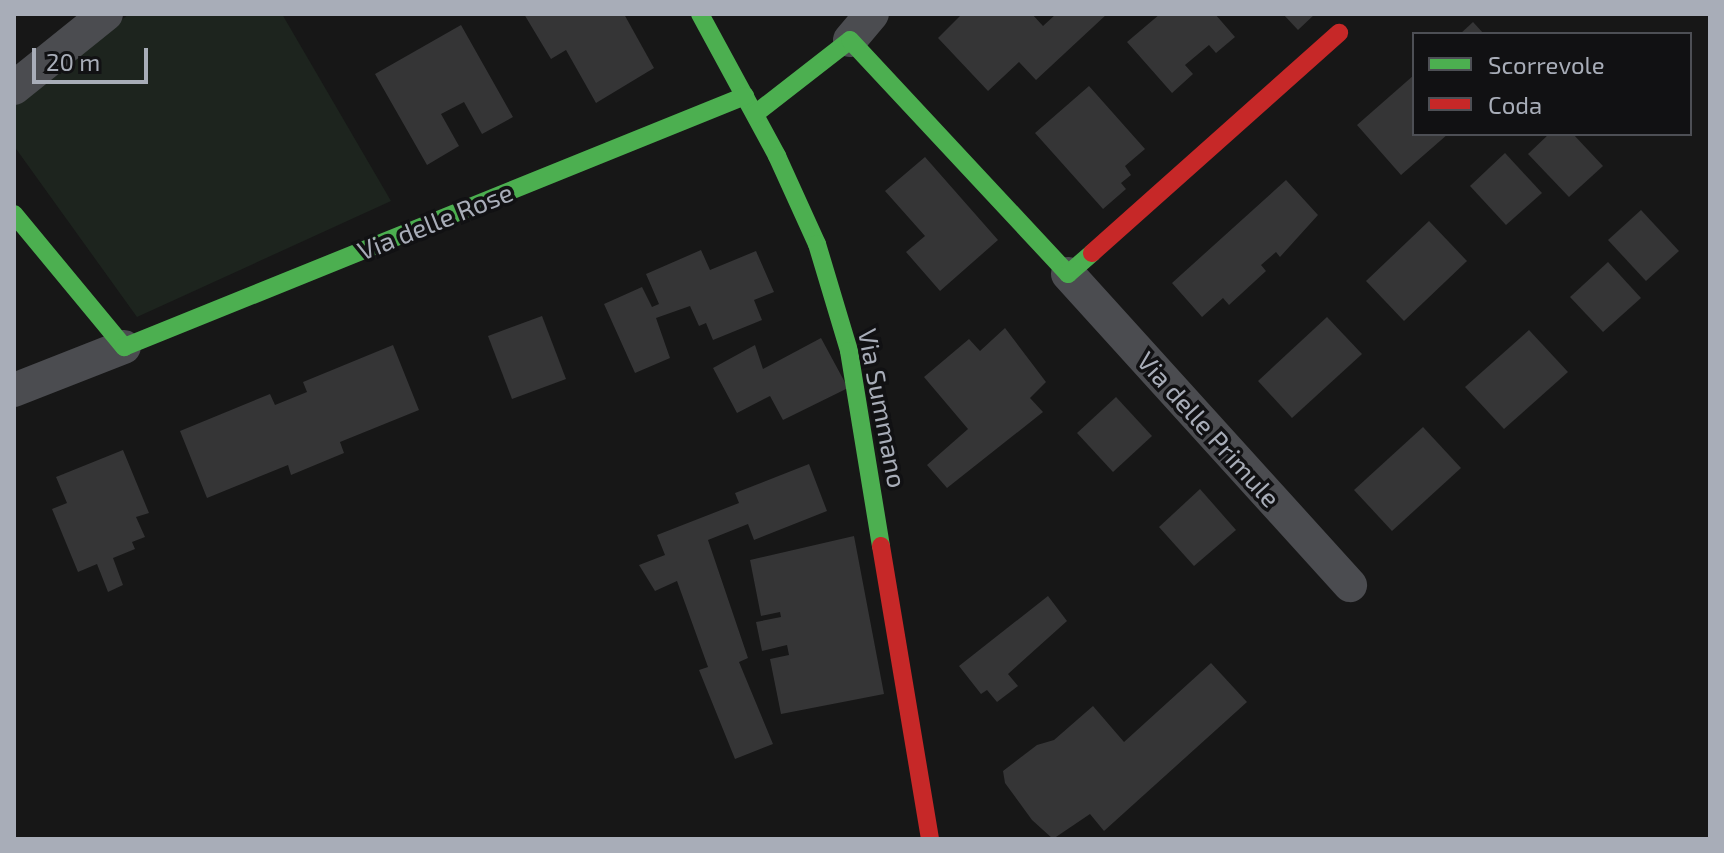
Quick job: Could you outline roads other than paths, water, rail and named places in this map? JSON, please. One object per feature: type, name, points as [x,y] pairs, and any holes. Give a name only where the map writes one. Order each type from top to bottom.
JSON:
[{"type":"street","points":[[14,88],[106,14]]},
{"type":"street","name":"Via Summano","points":[[700,14],[755,114],[817,244],[849,351],[930,839]]},
{"type":"street","points":[[755,114],[850,40],[872,14]]},
{"type":"street","points":[[1068,274],[1339,33]]},
{"type":"street","name":"Via delle Primule","points":[[850,40],[1068,274],[1350,585]]},
{"type":"street","name":"Via delle Rose","points":[[14,390],[745,96]]},
{"type":"street","points":[[14,214],[124,347]]}]
